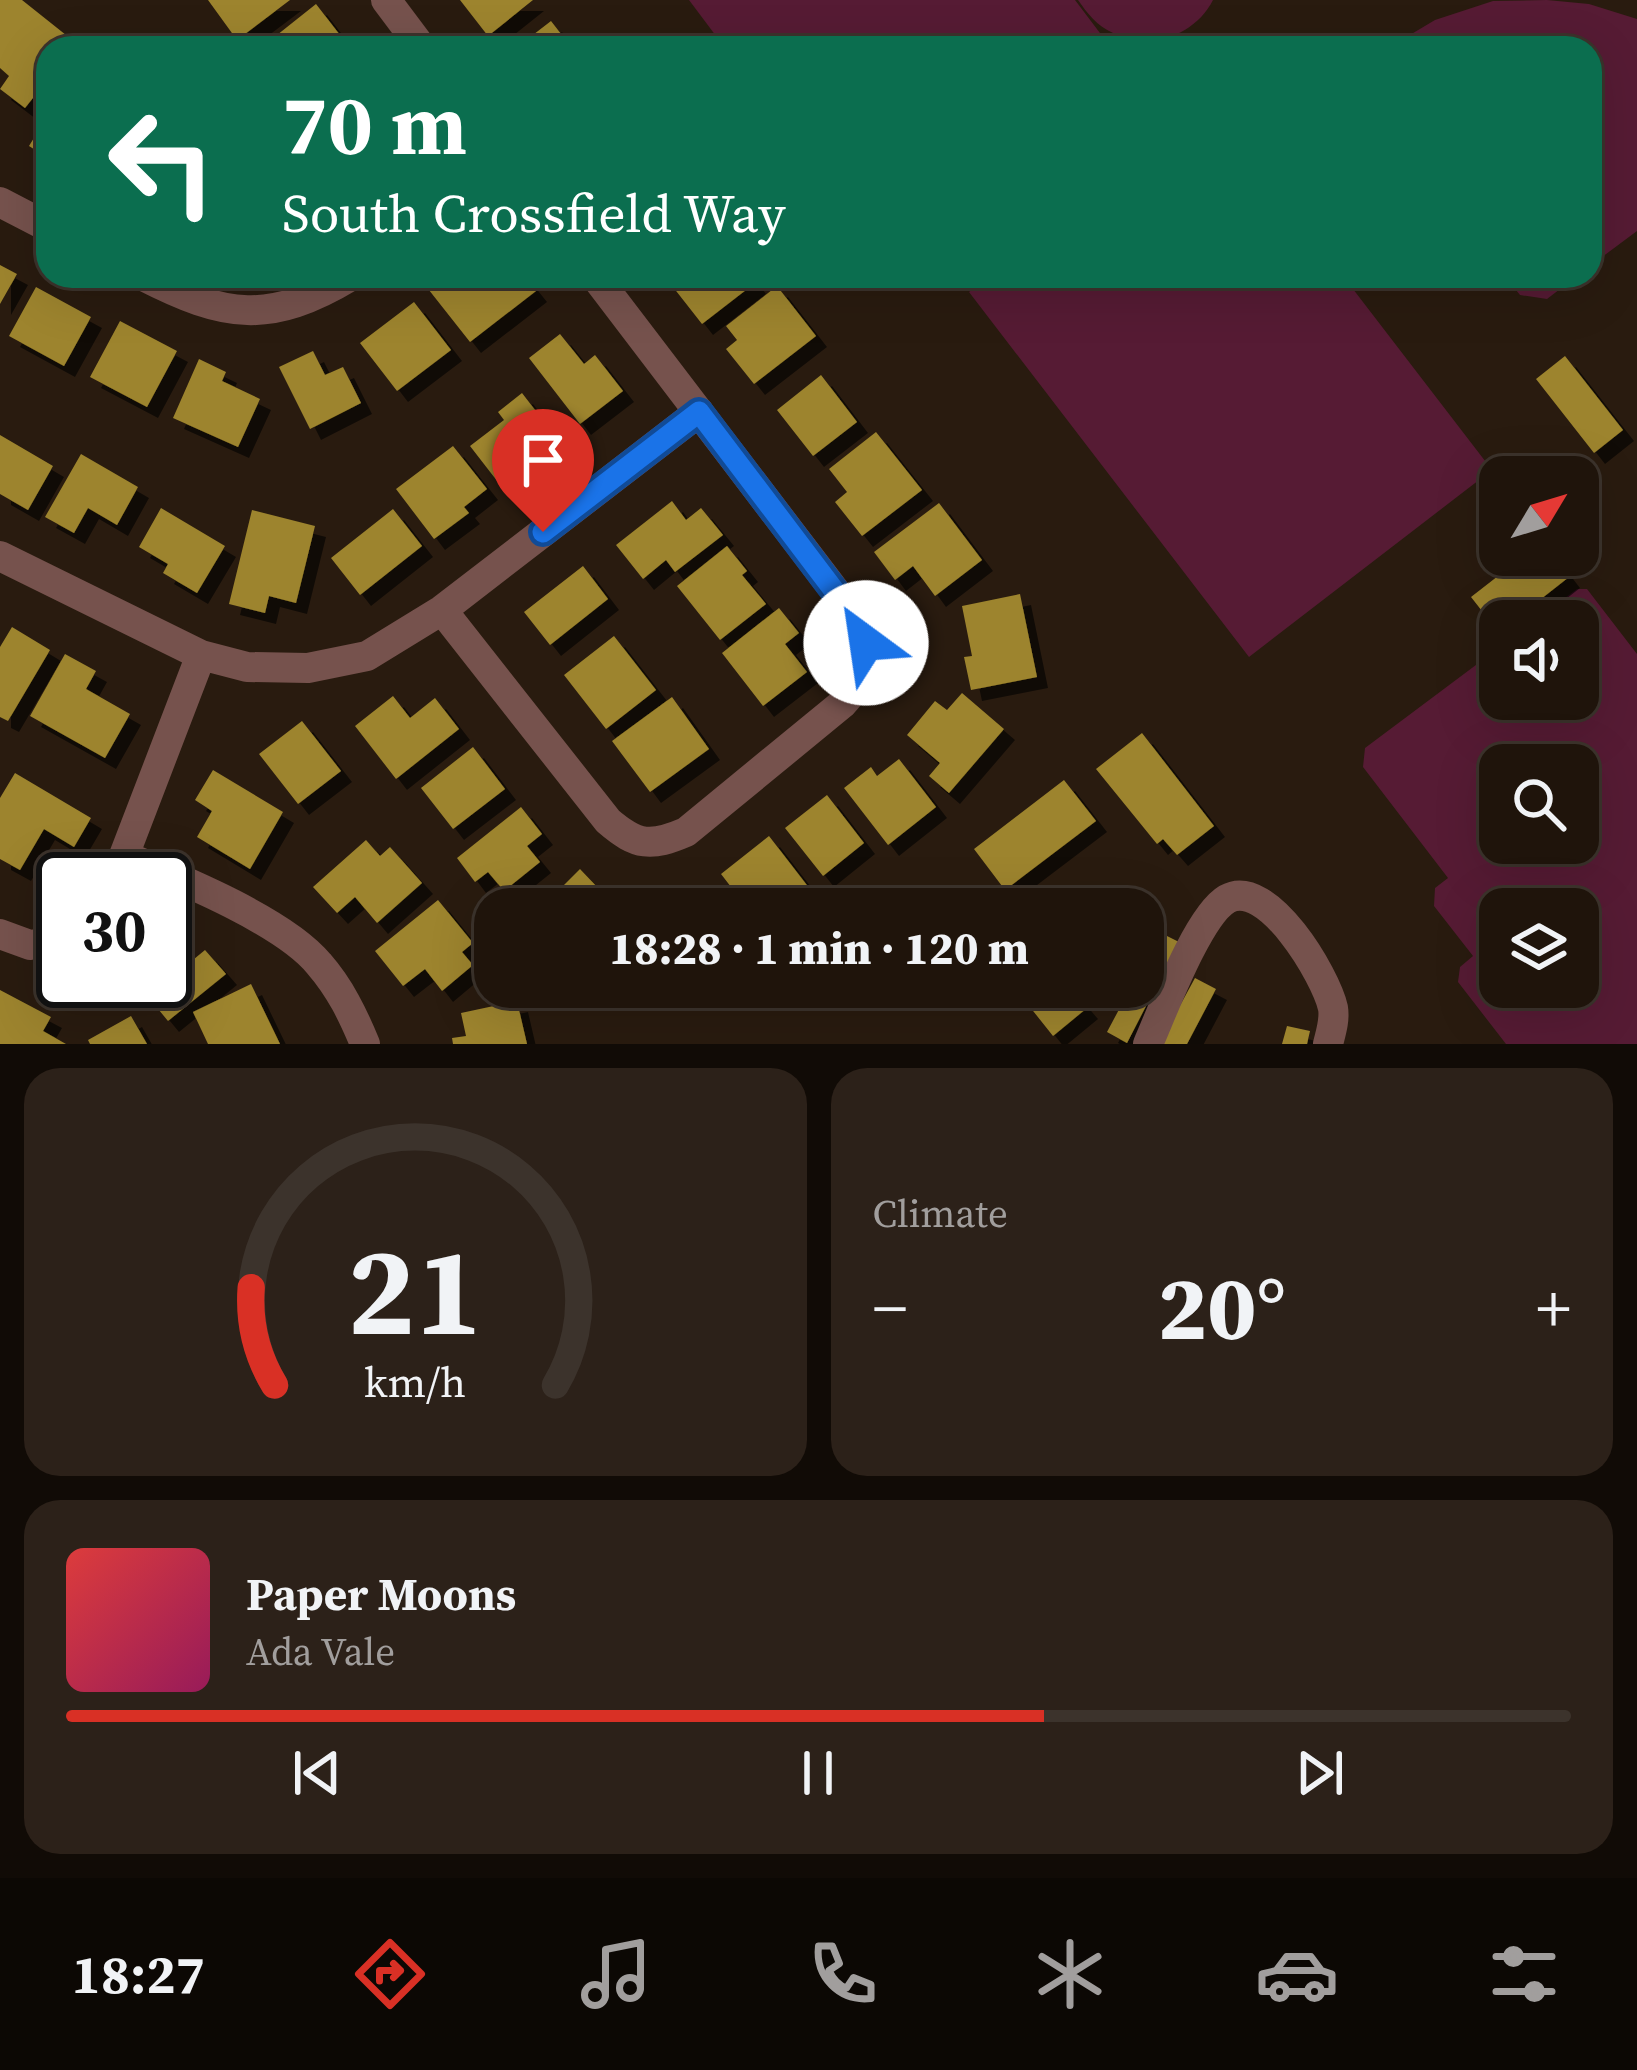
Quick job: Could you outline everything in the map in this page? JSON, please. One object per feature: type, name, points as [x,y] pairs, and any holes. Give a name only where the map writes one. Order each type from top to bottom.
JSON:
[{"type":"street","points":[[386,0],[413,36]]},
{"type":"street","points":[[0,202],[36,221]]},
{"type":"street","points":[[166,288],[228,309],[276,310],[331,288]]},
{"type":"street","points":[[442,610],[608,821],[626,836],[646,843],[686,832],[859,686],[866,662],[861,626],[604,288]]},
{"type":"street","points":[[0,556],[201,655],[247,667],[308,668],[367,656],[442,610],[699,412]]},
{"type":"street","points":[[126,852],[201,655]]},
{"type":"street","points":[[192,895],[273,926],[317,960],[350,1006],[365,1044]]},
{"type":"street","points":[[1148,1044],[1209,914],[1231,896],[1250,895],[1268,905],[1326,984],[1335,1014],[1328,1044]]},
{"type":"street","points":[[0,934],[36,944]]},
{"type":"shaded area","points":[[689,0],[1075,0],[1102,36],[716,36]]},
{"type":"shaded area","points":[[1078,0],[1213,0],[1195,23],[1172,36],[1122,36],[1093,19]]},
{"type":"shaded area","points":[[1493,1],[1589,4],[1637,19],[1637,231],[1602,257],[1602,36],[1408,36],[1435,20]]},
{"type":"shaded area","points":[[974,288],[1352,288],[1481,456],[1479,480],[1249,657],[969,292]]},
{"type":"shaded area","points":[[1514,288],[1561,288],[1547,299],[1520,295]]},
{"type":"shaded area","points":[[1577,589],[1587,589],[1595,600],[1562,600]]},
{"type":"shaded area","points":[[1599,605],[1637,654],[1637,1044],[1506,1044],[1458,982],[1460,967],[1473,956],[1434,906],[1435,888],[1448,878],[1363,767],[1365,748],[1479,663],[1479,720],[1599,720]]},
{"type":"building","points":[[0,0],[22,0],[67,36],[36,36],[36,94],[25,108],[0,89],[9,76],[0,68]]},
{"type":"building","points":[[208,0],[290,0],[242,36],[234,36]]},
{"type":"building","points":[[460,0],[533,0],[488,36]]},
{"type":"building","points":[[316,4],[341,36],[276,36]]},
{"type":"building","points":[[551,21],[563,36],[532,36]]},
{"type":"building","points":[[0,265],[17,274],[0,304]]},
{"type":"building","points":[[36,287],[91,317],[64,366],[9,336]]},
{"type":"building","points":[[427,288],[534,288],[536,291],[470,342]]},
{"type":"building","points":[[674,288],[749,288],[702,324]]},
{"type":"building","points":[[779,288],[816,336],[754,384],[726,349],[737,340],[726,326]]},
{"type":"building","points":[[414,302],[451,350],[397,391],[360,343]]},
{"type":"building","points":[[120,321],[177,351],[147,407],[90,377]]},
{"type":"building","points":[[560,334],[584,364],[595,355],[623,391],[580,424],[529,358]]},
{"type":"building","points":[[313,351],[325,375],[343,367],[361,403],[310,429],[279,367]]},
{"type":"building","points":[[1565,356],[1623,430],[1594,453],[1536,379]]},
{"type":"building","points":[[199,359],[226,372],[222,381],[260,399],[238,447],[173,418]]},
{"type":"building","points":[[821,375],[857,422],[813,456],[777,410]]},
{"type":"building","points":[[522,393],[559,441],[501,486],[470,446],[504,420],[498,412]]},
{"type":"building","points":[[876,432],[922,490],[862,536],[835,502],[847,492],[829,469]]},
{"type":"building","points":[[0,435],[53,466],[28,510],[0,494]]},
{"type":"building","points":[[453,446],[487,489],[464,507],[469,513],[434,539],[396,489]]},
{"type":"building","points":[[81,454],[138,487],[117,525],[88,508],[74,533],[45,517]]},
{"type":"building","points":[[672,501],[686,520],[701,508],[723,535],[675,572],[666,560],[643,579],[616,545]]},
{"type":"building","points":[[939,503],[982,560],[935,596],[913,566],[895,580],[874,552]]},
{"type":"building","points":[[161,508],[225,546],[197,593],[163,573],[168,564],[139,547]]},
{"type":"building","points":[[393,509],[422,546],[360,595],[331,558]]},
{"type":"building","points":[[252,510],[315,526],[296,603],[269,596],[265,613],[229,604]]},
{"type":"building","points":[[727,546],[747,571],[742,575],[766,604],[720,640],[677,586]]},
{"type":"building","points":[[583,566],[608,599],[550,645],[524,612]]},
{"type":"building","points":[[1498,576],[1569,577],[1540,600],[1479,600],[1479,607],[1471,597]]},
{"type":"building","points":[[1020,594],[1037,677],[971,690],[964,657],[972,656],[962,606]]},
{"type":"building","points":[[779,608],[799,633],[785,644],[807,672],[763,706],[722,653]]},
{"type":"building","points":[[12,627],[50,650],[8,721],[0,717],[0,647]]},
{"type":"building","points":[[614,636],[656,690],[606,729],[564,675]]},
{"type":"building","points":[[65,654],[96,671],[86,689],[130,714],[105,758],[30,716]]},
{"type":"building","points":[[962,693],[1004,729],[949,793],[929,776],[940,763],[907,735],[935,701],[947,710]]},
{"type":"building","points":[[393,696],[410,718],[435,698],[459,729],[396,779],[355,726]]},
{"type":"building","points":[[672,697],[709,749],[650,792],[612,741]]},
{"type":"building","points":[[302,721],[341,771],[298,804],[259,754]]},
{"type":"building","points":[[1142,733],[1214,826],[1177,855],[1163,839],[1157,844],[1096,769]]},
{"type":"building","points":[[473,747],[505,789],[453,829],[421,788]]},
{"type":"building","points":[[899,759],[936,807],[888,845],[844,788],[871,767],[877,776]]},
{"type":"building","points":[[213,770],[283,812],[250,869],[197,837],[212,811],[195,800]]},
{"type":"building","points":[[15,773],[91,818],[74,847],[44,829],[20,870],[0,859],[0,798]]},
{"type":"building","points":[[1064,780],[1096,821],[1008,888],[974,849]]},
{"type":"building","points":[[827,795],[864,843],[823,876],[785,828]]},
{"type":"building","points":[[521,807],[542,834],[527,846],[540,862],[508,888],[501,888],[488,872],[475,882],[457,858]]},
{"type":"building","points":[[769,836],[809,888],[732,888],[721,874]]},
{"type":"building","points":[[366,840],[380,856],[390,847],[422,883],[377,923],[355,897],[337,913],[313,887]]},
{"type":"building","points":[[580,869],[598,888],[561,888]]},
{"type":"building","points":[[438,900],[473,943],[462,952],[473,965],[442,991],[425,969],[403,986],[375,951]]},
{"type":"building","points":[[1164,934],[1179,942],[1164,971]]},
{"type":"building","points":[[205,950],[226,974],[192,1002],[192,961]]},
{"type":"building","points":[[1195,978],[1216,989],[1187,1044],[1159,1044]]},
{"type":"building","points":[[251,984],[280,1044],[208,1044],[193,1012]]},
{"type":"building","points":[[0,990],[51,1017],[43,1031],[66,1044],[0,1044]]},
{"type":"building","points":[[157,1008],[184,1008],[168,1021]]},
{"type":"building","points":[[519,1008],[527,1044],[453,1044],[452,1038],[466,1036],[461,1013]]},
{"type":"building","points":[[1031,1008],[1087,1008],[1053,1036]]},
{"type":"building","points":[[1120,1008],[1145,1008],[1127,1043],[1107,1032]]},
{"type":"building","points":[[131,1016],[147,1044],[90,1044],[88,1040]]},
{"type":"building","points":[[1287,1026],[1310,1031],[1307,1044],[1282,1044]]},
{"type":"route","points":[[543,532],[699,412],[861,626],[866,643]]}]
